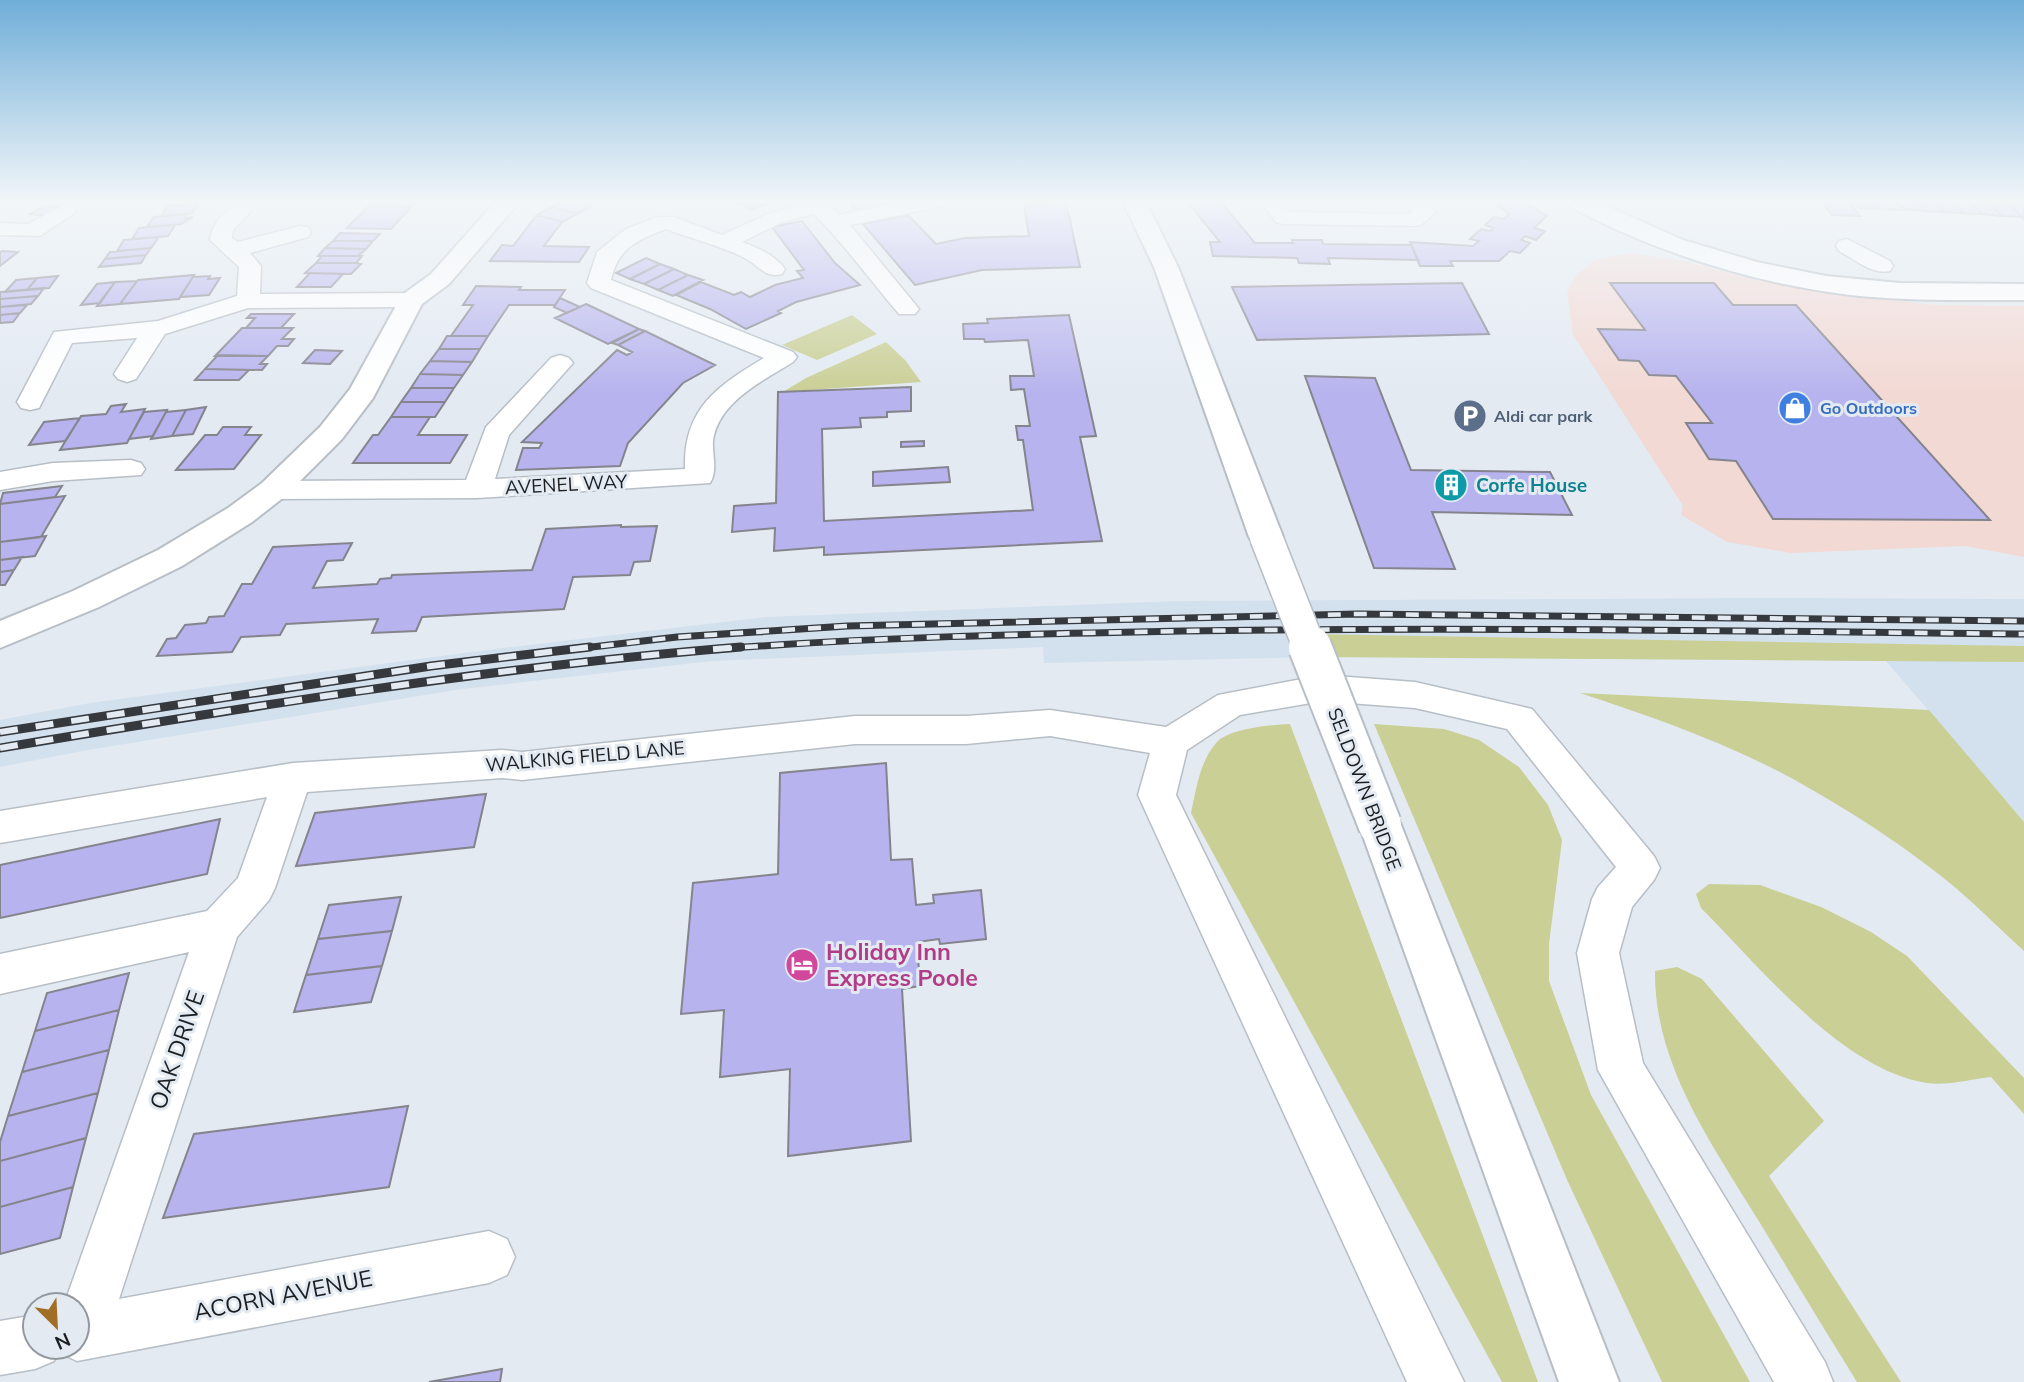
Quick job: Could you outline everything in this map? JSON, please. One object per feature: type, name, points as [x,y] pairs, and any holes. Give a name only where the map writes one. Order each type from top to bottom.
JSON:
[{"type":"street","points":[[248,264],[248,301]]},
{"type":"street","points":[[0,635],[86,599],[170,558],[240,515],[273,490],[331,433],[363,392],[411,300],[440,279],[453,264]]},
{"type":"street","name":"AVENEL WAY","points":[[273,490],[477,489],[700,477],[700,434],[715,409],[749,377],[784,357],[598,283],[603,264]]},
{"type":"street","points":[[768,264],[774,269]]},
{"type":"street","points":[[869,264],[907,309]]},
{"type":"street","name":"SELDOWN BRIDGE","points":[[1165,264],[1266,537],[1380,825],[1589,1382]]},
{"type":"street","points":[[1740,264],[1816,281],[1899,291],[2024,292]]},
{"type":"street","points":[[30,402],[63,337],[173,325],[227,305],[248,301],[411,300]]},
{"type":"street","points":[[127,374],[156,328]]},
{"type":"street","points":[[477,489],[496,433],[561,363]]},
{"type":"street","points":[[0,481],[53,472],[131,469]]},
{"type":"street","points":[[1436,1382],[1157,795],[1171,742],[1231,704],[1323,688],[1415,695],[1519,718],[1640,868],[1613,899],[1598,953],[1621,1070],[1805,1382]]},
{"type":"street","name":"WALKING FIELD LANE","points":[[0,827],[293,778],[502,764],[522,766],[855,730],[966,730],[1050,723],[1171,742]]},
{"type":"street","name":"OAK DRIVE","points":[[81,1291],[219,927],[255,888],[293,778]]},
{"type":"street","points":[[0,974],[219,927]]},
{"type":"street","name":"ACORN AVENUE","points":[[91,1331],[489,1257]]},
{"type":"street","name":"ACORN AVENUE","points":[[0,1348],[21,1344]]},
{"type":"shaded area","points":[[1589,264],[1697,264],[1756,280],[1846,295],[1937,305],[2024,306],[2024,557],[1965,546],[1791,553],[1727,542],[1681,515],[1683,506],[1573,335],[1567,292],[1575,276]]},
{"type":"shaded area","points":[[2024,599],[2024,822],[1886,661],[1358,656],[1044,663],[1043,647],[713,661],[462,689],[82,751],[0,767],[0,720],[90,703],[471,652],[766,617],[1178,601]]},
{"type":"green space","points":[[852,315],[877,334],[817,360],[782,345]]},
{"type":"green space","points":[[886,342],[906,361],[921,382],[783,392],[806,378]]},
{"type":"green space","points":[[1304,634],[2024,646],[2024,662],[1313,657]]},
{"type":"green space","points":[[1580,693],[1929,710],[2024,822],[2024,951],[1966,897],[1919,859],[1814,791],[1715,742]]},
{"type":"green space","points":[[1290,724],[1538,1382],[1502,1382],[1191,813],[1206,757],[1217,742],[1241,730]]},
{"type":"green space","points":[[1374,724],[1444,729],[1479,740],[1519,767],[1548,805],[1562,840],[1549,944],[1549,981],[1591,1095],[1750,1382],[1662,1382],[1568,1182]]},
{"type":"green space","points":[[1709,884],[1760,885],[1821,907],[1871,932],[1907,956],[2024,1078],[2024,1114],[1991,1077],[1951,1083],[1927,1083],[1895,1074],[1864,1058],[1834,1037],[1776,986],[1701,908],[1696,894]]},
{"type":"green space","points":[[1677,967],[1702,979],[1824,1121],[1769,1176],[1901,1382],[1857,1382],[1706,1134],[1675,1072],[1657,1006],[1655,971]]},
{"type":"building","points":[[101,264],[125,264],[99,267]]},
{"type":"building","points":[[314,264],[361,264],[351,274],[305,273]]},
{"type":"building","points":[[633,264],[659,264],[630,279],[616,273]]},
{"type":"building","points":[[659,264],[674,269],[644,284],[630,279]]},
{"type":"building","points":[[800,264],[837,264],[860,285],[796,302],[778,311],[781,313],[746,329],[710,309],[676,295],[701,282],[734,295],[741,292],[750,297],[775,285],[803,278],[797,271],[804,270]]},
{"type":"building","points":[[898,264],[1079,264],[1080,267],[982,270],[915,285]]},
{"type":"building","points":[[1419,264],[1453,266],[1420,266]]},
{"type":"building","points":[[674,269],[688,275],[658,290],[644,284]]},
{"type":"building","points":[[310,273],[343,274],[331,287],[297,287]]},
{"type":"building","points":[[194,275],[179,299],[120,304],[138,280]]},
{"type":"building","points":[[688,275],[703,280],[673,296],[658,290]]},
{"type":"building","points":[[58,276],[49,288],[27,290],[37,278]]},
{"type":"building","points":[[210,276],[208,279],[220,278],[209,295],[180,297],[193,277]]},
{"type":"building","points":[[37,278],[27,290],[5,292],[16,280]]},
{"type":"building","points":[[137,281],[120,304],[97,306],[115,282]]},
{"type":"building","points":[[115,282],[100,303],[81,305],[97,284]]},
{"type":"building","points":[[1462,283],[1489,334],[1257,340],[1232,287]]},
{"type":"building","name":"Go Outdoors","points":[[1610,283],[1714,283],[1733,305],[1796,305],[1990,520],[1773,519],[1736,461],[1709,459],[1686,423],[1712,423],[1676,376],[1649,375],[1639,361],[1619,360],[1598,329],[1645,330]]},
{"type":"building","points":[[476,286],[565,290],[555,305],[509,305],[488,336],[451,336],[473,305],[463,305]]},
{"type":"building","points":[[44,288],[38,296],[0,299],[0,292]]},
{"type":"building","points":[[38,296],[31,304],[0,307],[0,299]]},
{"type":"building","points":[[560,298],[580,307],[567,313],[554,307]]},
{"type":"building","points":[[586,304],[639,329],[608,344],[555,318]]},
{"type":"building","points":[[27,305],[20,313],[0,315],[0,307]]},
{"type":"building","points":[[20,313],[13,322],[0,323],[0,315]]},
{"type":"building","points":[[251,314],[294,314],[281,328],[246,328],[255,318],[247,318]]},
{"type":"building","points":[[1069,315],[1096,436],[1080,437],[1102,541],[824,555],[824,547],[774,551],[775,528],[732,532],[734,506],[776,503],[778,392],[911,387],[911,411],[887,412],[887,417],[860,418],[861,427],[822,429],[824,521],[1033,510],[1023,440],[1018,440],[1016,426],[1030,426],[1024,389],[1011,390],[1010,376],[1034,376],[1028,340],[985,342],[984,339],[964,339],[963,324],[988,323],[987,319]]},
{"type":"building","points":[[242,328],[293,328],[282,339],[294,339],[288,346],[277,346],[268,356],[215,356]]},
{"type":"building","points":[[639,329],[645,331],[618,345],[612,343]]},
{"type":"building","points":[[645,331],[715,365],[683,383],[628,443],[620,466],[516,470],[523,448],[539,448],[542,443],[522,442],[617,350],[627,355],[632,352],[618,345]]},
{"type":"building","points":[[447,336],[488,336],[480,349],[439,349]]},
{"type":"building","points":[[439,349],[480,349],[472,362],[430,361]]},
{"type":"building","points":[[315,350],[342,351],[330,364],[303,363]]},
{"type":"building","points":[[218,355],[268,356],[260,364],[267,364],[262,370],[205,369]]},
{"type":"building","points":[[430,361],[472,362],[463,375],[420,374]]},
{"type":"building","points":[[205,369],[249,370],[239,380],[195,380]]},
{"type":"building","points":[[420,374],[463,375],[454,388],[411,388]]},
{"type":"building","name":"Corfe House","points":[[1305,376],[1375,378],[1411,470],[1550,472],[1572,515],[1432,512],[1455,569],[1374,568]]},
{"type":"building","points":[[411,388],[454,388],[445,402],[401,402]]},
{"type":"building","points":[[401,402],[445,402],[435,417],[391,417]]},
{"type":"building","points":[[126,404],[121,412],[145,409],[127,443],[60,450],[81,416],[106,414],[111,406]]},
{"type":"building","points":[[206,407],[193,434],[172,436],[186,410]]},
{"type":"building","points":[[167,410],[153,436],[129,439],[144,412]]},
{"type":"building","points":[[186,410],[172,436],[151,439],[166,412]]},
{"type":"building","points":[[391,417],[430,417],[418,435],[467,435],[450,463],[353,463],[373,435],[378,435]]},
{"type":"building","points":[[80,418],[65,441],[29,445],[44,422]]},
{"type":"building","points":[[223,427],[251,427],[245,435],[261,435],[234,469],[176,470],[205,435],[217,435]]},
{"type":"building","points":[[924,441],[924,446],[901,447],[901,442]]},
{"type":"building","points":[[948,467],[950,482],[873,486],[873,472]]},
{"type":"building","points":[[62,486],[55,497],[0,504],[3,493]]},
{"type":"building","points":[[65,496],[41,537],[0,542],[0,504]]},
{"type":"building","points":[[657,526],[650,561],[634,562],[630,575],[573,577],[564,609],[422,617],[416,631],[372,633],[378,619],[286,624],[280,635],[241,637],[232,652],[157,656],[167,639],[176,638],[185,625],[206,623],[209,617],[224,616],[242,584],[252,584],[273,547],[352,543],[343,560],[327,561],[313,588],[377,584],[380,579],[391,578],[392,575],[532,570],[546,529]]},
{"type":"building","points":[[46,536],[35,556],[0,560],[0,542]]},
{"type":"building","points":[[22,557],[14,570],[0,572],[0,560]]},
{"type":"building","points":[[14,570],[5,585],[0,585],[0,572]]},
{"type":"building","name":"Holiday Inn Express Poole","points":[[886,763],[891,860],[912,859],[916,905],[934,903],[933,895],[981,890],[986,939],[940,944],[939,939],[917,942],[920,986],[902,989],[911,1141],[788,1156],[790,1069],[720,1077],[724,1010],[681,1014],[693,883],[778,874],[780,773]]},
{"type":"building","points":[[486,794],[474,847],[296,866],[315,813]]},
{"type":"building","points":[[220,819],[207,874],[0,918],[0,865]]},
{"type":"building","points":[[401,897],[392,931],[318,939],[329,905]]},
{"type":"building","points":[[392,931],[382,966],[306,975],[318,939]]},
{"type":"building","points":[[382,966],[371,1002],[294,1012],[306,975]]},
{"type":"building","points":[[129,973],[119,1010],[35,1031],[47,993]]},
{"type":"building","points":[[119,1010],[109,1050],[22,1072],[35,1031]]},
{"type":"building","points":[[109,1050],[98,1093],[8,1116],[22,1072]]},
{"type":"building","points":[[98,1093],[86,1138],[0,1161],[0,1142],[8,1116]]},
{"type":"building","points":[[408,1106],[389,1187],[163,1218],[194,1134]]},
{"type":"building","points":[[86,1138],[73,1187],[0,1207],[0,1161]]},
{"type":"building","points":[[73,1187],[60,1238],[0,1254],[0,1207]]},
{"type":"building","points":[[502,1369],[500,1382],[429,1382]]},
{"type":"railway","points":[[575,649],[677,637],[847,626],[1358,614],[2024,621]]},
{"type":"railway","points":[[719,649],[893,639],[1184,631],[1499,629],[2024,634]]},
{"type":"railway","points":[[0,732],[431,666],[590,647]]},
{"type":"railway","points":[[0,748],[277,703],[462,677],[741,647]]},
{"type":"place","name":"Go Outdoors","points":[[1795,408]]},
{"type":"place","name":"Aldi car park","points":[[1470,416]]},
{"type":"place","name":"Corfe House","points":[[1451,485]]},
{"type":"place","name":"Holiday Inn Express Poole","points":[[802,965]]}]
